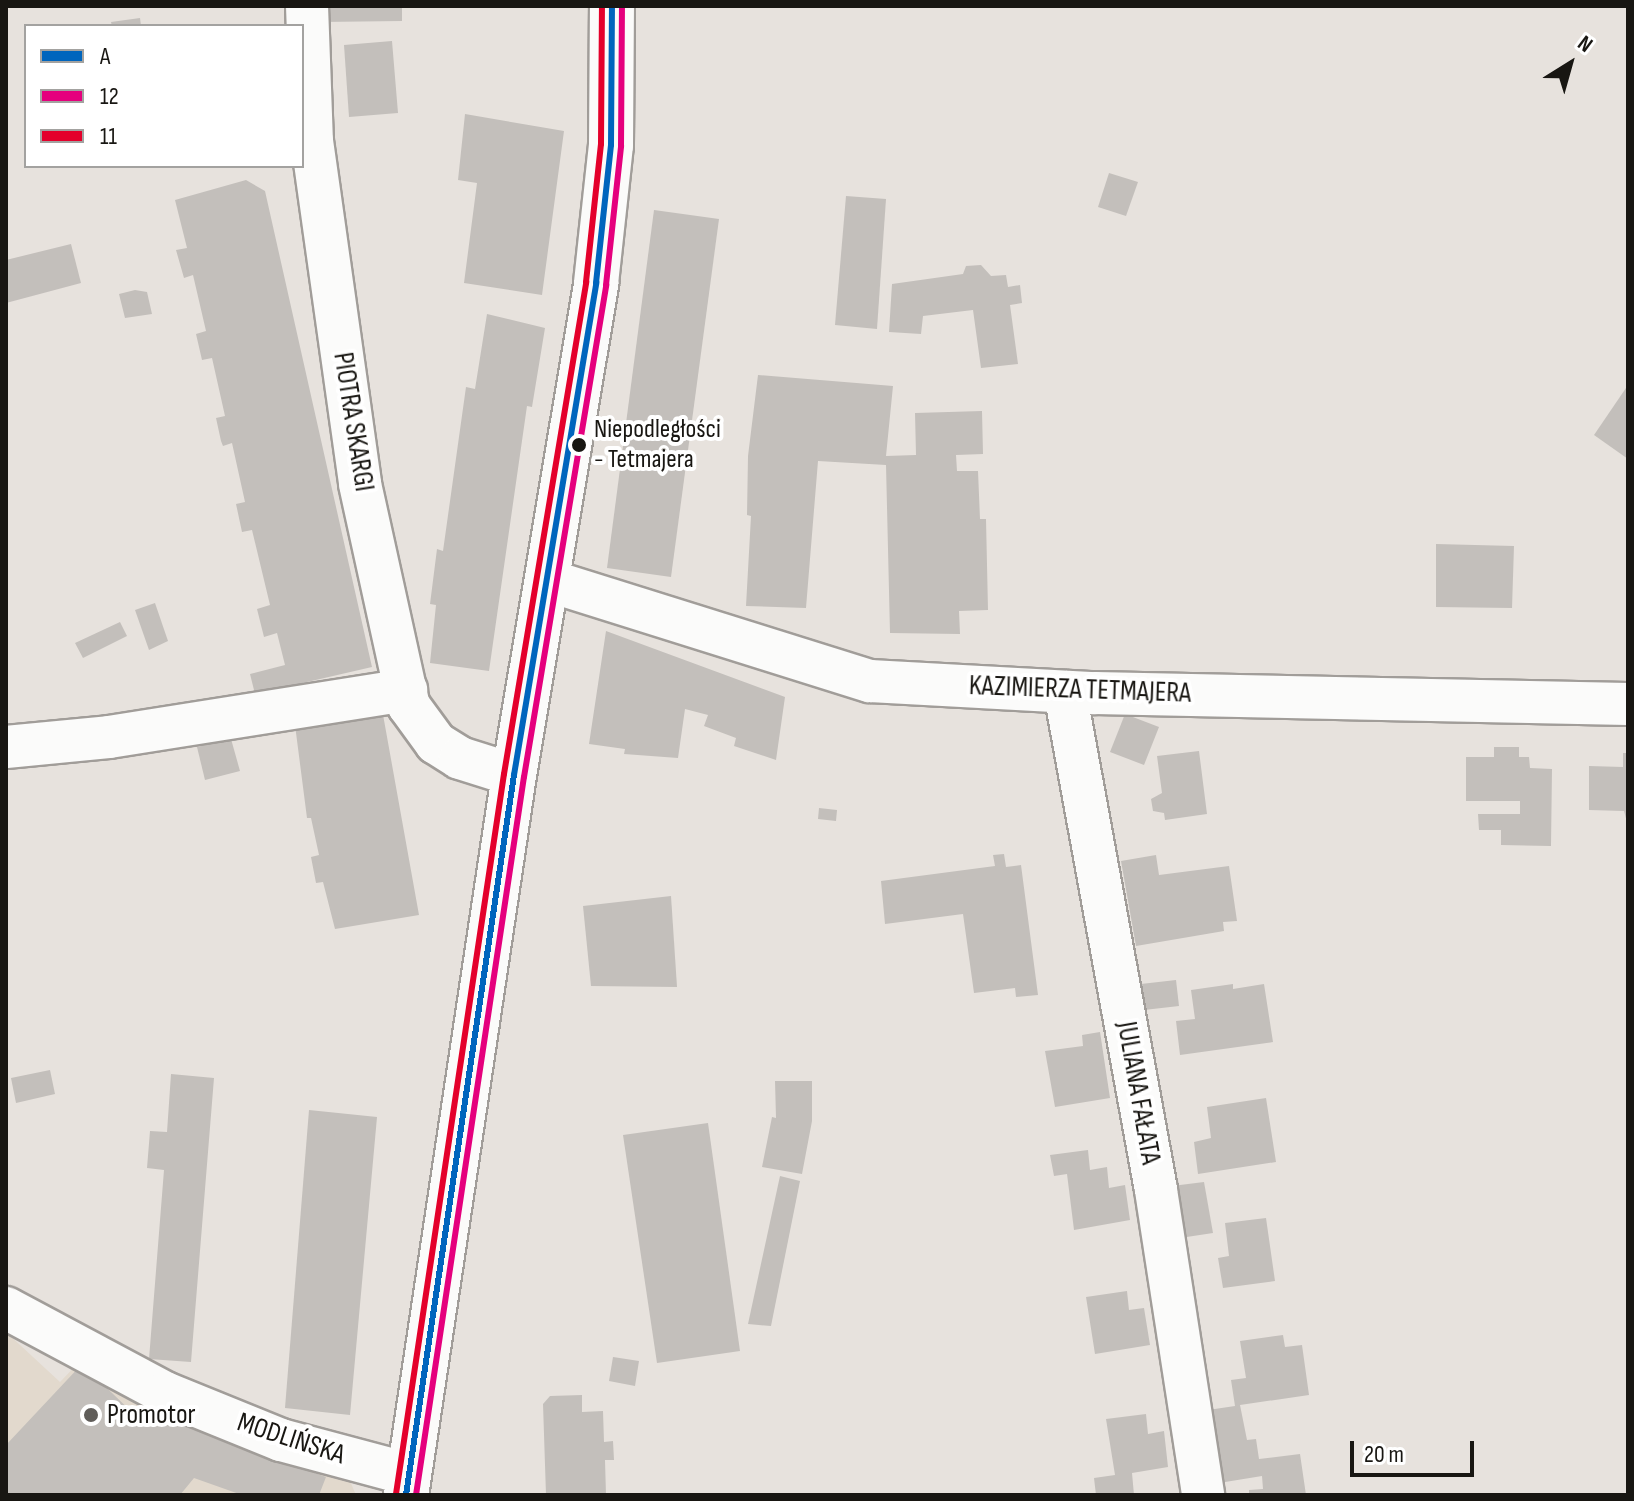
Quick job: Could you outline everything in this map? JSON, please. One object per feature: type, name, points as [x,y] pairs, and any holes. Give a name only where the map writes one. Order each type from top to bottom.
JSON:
[{"type":"street","name":"PIOTRA SKARGI","points":[[307,6],[312,141],[360,484],[409,706],[436,743],[460,758],[514,775]]},
{"type":"street","points":[[407,1484],[514,775],[596,283],[611,145],[612,6]]},
{"type":"street","name":"KAZIMIERZA TETMAJERA","points":[[547,580],[870,681],[1065,692],[1628,704]]},
{"type":"street","points":[[6,747],[109,737],[406,690]]},
{"type":"street","name":"JULIANA FAŁATA","points":[[1065,692],[1156,1190],[1203,1495]]},
{"type":"street","name":"MODLIŃSKA","points":[[6,1308],[165,1393],[281,1440],[407,1484]]},
{"type":"shaded area","name":"Promotor","points":[[6,1332],[60,1382],[83,1358],[126,1396],[350,1481],[356,1495],[6,1495]]},
{"type":"building","points":[[321,6],[402,6],[402,21],[321,22]]},
{"type":"building","points":[[140,18],[141,24],[112,24]]},
{"type":"building","points":[[392,41],[398,113],[349,117],[344,45]]},
{"type":"building","points":[[465,114],[564,131],[542,295],[464,283],[477,183],[458,180]]},
{"type":"building","points":[[1109,173],[1138,182],[1126,216],[1098,207]]},
{"type":"building","points":[[246,180],[265,191],[372,667],[255,694],[250,674],[285,665],[277,633],[264,637],[257,609],[270,605],[252,530],[242,532],[236,504],[245,502],[232,443],[223,446],[221,441],[216,418],[225,416],[212,358],[202,360],[196,334],[206,331],[193,275],[184,278],[176,250],[187,248],[175,200]]},
{"type":"building","points":[[846,196],[886,199],[877,329],[835,325]]},
{"type":"building","points":[[654,210],[719,219],[671,577],[607,568]]},
{"type":"building","points":[[71,244],[81,283],[6,303],[6,260]]},
{"type":"building","points":[[981,265],[991,276],[1006,275],[1008,287],[1020,285],[1022,303],[1010,305],[1018,364],[981,368],[973,310],[923,316],[921,334],[889,332],[892,284],[963,274],[966,266]]},
{"type":"building","points":[[135,290],[147,292],[152,314],[125,318],[119,294]]},
{"type":"building","points":[[487,314],[545,328],[532,407],[527,406],[489,671],[430,663],[436,605],[430,604],[437,549],[443,551],[466,387],[475,389]]},
{"type":"building","points":[[758,375],[893,386],[886,456],[916,455],[915,413],[982,411],[983,454],[956,455],[957,471],[978,471],[980,519],[986,519],[988,610],[959,611],[960,634],[890,633],[886,465],[818,461],[806,608],[746,606],[751,516],[747,515],[748,456]]},
{"type":"building","points":[[1628,385],[1628,459],[1594,435]]},
{"type":"building","points":[[1436,544],[1514,546],[1512,608],[1436,607]]},
{"type":"building","points":[[155,603],[168,641],[149,650],[135,610]]},
{"type":"building","points":[[120,622],[127,636],[83,658],[75,643]]},
{"type":"building","points":[[606,631],[785,697],[776,760],[734,746],[736,738],[704,726],[708,715],[685,709],[678,758],[624,754],[625,749],[589,744]]},
{"type":"building","points":[[382,709],[419,915],[335,929],[323,882],[316,883],[311,857],[319,855],[311,818],[307,818],[295,725]]},
{"type":"building","points":[[1125,714],[1159,727],[1144,765],[1110,752]]},
{"type":"building","points":[[231,739],[240,771],[205,780],[197,747]]},
{"type":"building","points":[[1494,747],[1519,747],[1519,757],[1529,757],[1530,768],[1552,769],[1551,846],[1501,845],[1501,830],[1479,830],[1478,814],[1520,814],[1520,801],[1466,801],[1466,757],[1494,757]]},
{"type":"building","points":[[1199,751],[1207,814],[1165,820],[1164,813],[1153,811],[1151,799],[1162,793],[1157,756]]},
{"type":"building","points":[[1623,753],[1628,753],[1628,826],[1624,811],[1589,810],[1589,766],[1623,767]]},
{"type":"building","points":[[819,808],[837,810],[836,821],[818,819]]},
{"type":"building","points":[[1004,854],[1006,867],[1021,865],[1038,995],[1016,997],[1015,988],[974,993],[963,914],[885,924],[881,881],[995,866],[993,855]]},
{"type":"building","points":[[1156,855],[1159,875],[1229,866],[1237,921],[1223,922],[1224,931],[1136,946],[1121,861]]},
{"type":"building","points":[[671,896],[677,987],[591,986],[583,906]]},
{"type":"building","points":[[1176,980],[1179,1006],[1144,1010],[1141,984]]},
{"type":"building","points":[[1233,984],[1233,989],[1264,984],[1273,1042],[1180,1055],[1176,1021],[1195,1019],[1191,990]]},
{"type":"building","points":[[1100,1032],[1110,1098],[1055,1107],[1045,1051],[1083,1046],[1082,1035]]},
{"type":"building","points":[[50,1070],[55,1094],[16,1103],[11,1078]]},
{"type":"building","points":[[171,1074],[214,1078],[191,1362],[149,1359],[164,1170],[147,1168],[150,1131],[167,1132]]},
{"type":"building","points":[[775,1081],[812,1081],[812,1121],[802,1174],[762,1167],[772,1117],[776,1118]]},
{"type":"building","points":[[1266,1098],[1276,1162],[1198,1174],[1194,1142],[1211,1138],[1207,1107]]},
{"type":"building","points":[[309,1110],[377,1117],[350,1415],[285,1408]]},
{"type":"building","points":[[708,1123],[740,1351],[657,1363],[623,1135]]},
{"type":"building","points":[[1088,1150],[1090,1170],[1107,1167],[1109,1188],[1125,1185],[1130,1220],[1074,1230],[1067,1174],[1054,1176],[1050,1155]]},
{"type":"building","points":[[780,1176],[800,1181],[771,1326],[748,1324]]},
{"type":"building","points":[[1204,1182],[1213,1233],[1180,1238],[1172,1186]]},
{"type":"building","points":[[1266,1218],[1275,1281],[1223,1288],[1218,1258],[1229,1256],[1225,1223]]},
{"type":"building","points":[[1127,1291],[1129,1310],[1144,1308],[1150,1345],[1095,1354],[1086,1297]]},
{"type":"building","points":[[1283,1335],[1285,1347],[1302,1345],[1309,1395],[1240,1405],[1247,1440],[1256,1439],[1259,1459],[1300,1454],[1306,1495],[1249,1495],[1249,1490],[1263,1489],[1262,1476],[1219,1483],[1208,1410],[1235,1406],[1231,1380],[1246,1378],[1240,1341]]},
{"type":"building","points":[[613,1357],[639,1361],[635,1386],[609,1381]]},
{"type":"building","name":"Promotor","points":[[82,1364],[140,1420],[148,1404],[198,1417],[194,1429],[326,1477],[319,1495],[242,1495],[194,1478],[180,1495],[6,1495],[6,1445]]},
{"type":"building","points":[[582,1395],[582,1412],[603,1411],[604,1442],[613,1441],[614,1460],[605,1460],[606,1495],[546,1495],[543,1404],[550,1396]]},
{"type":"building","points":[[1146,1414],[1148,1434],[1164,1431],[1168,1467],[1132,1473],[1134,1495],[1096,1495],[1094,1478],[1115,1475],[1106,1419]]},
{"type":"transit line","name":"11","points":[[396,1494],[504,774],[586,282],[601,144],[602,6]]},
{"type":"transit line","name":"A","points":[[406,1495],[514,775],[596,283],[611,145],[612,6]]},
{"type":"transit line","name":"12","points":[[416,1495],[524,777],[606,285],[621,146],[622,6]]},
{"type":"place","name":"Niepodległości - Tetmajera","points":[[579,445]]},
{"type":"place","name":"Promotor","points":[[91,1415]]}]
